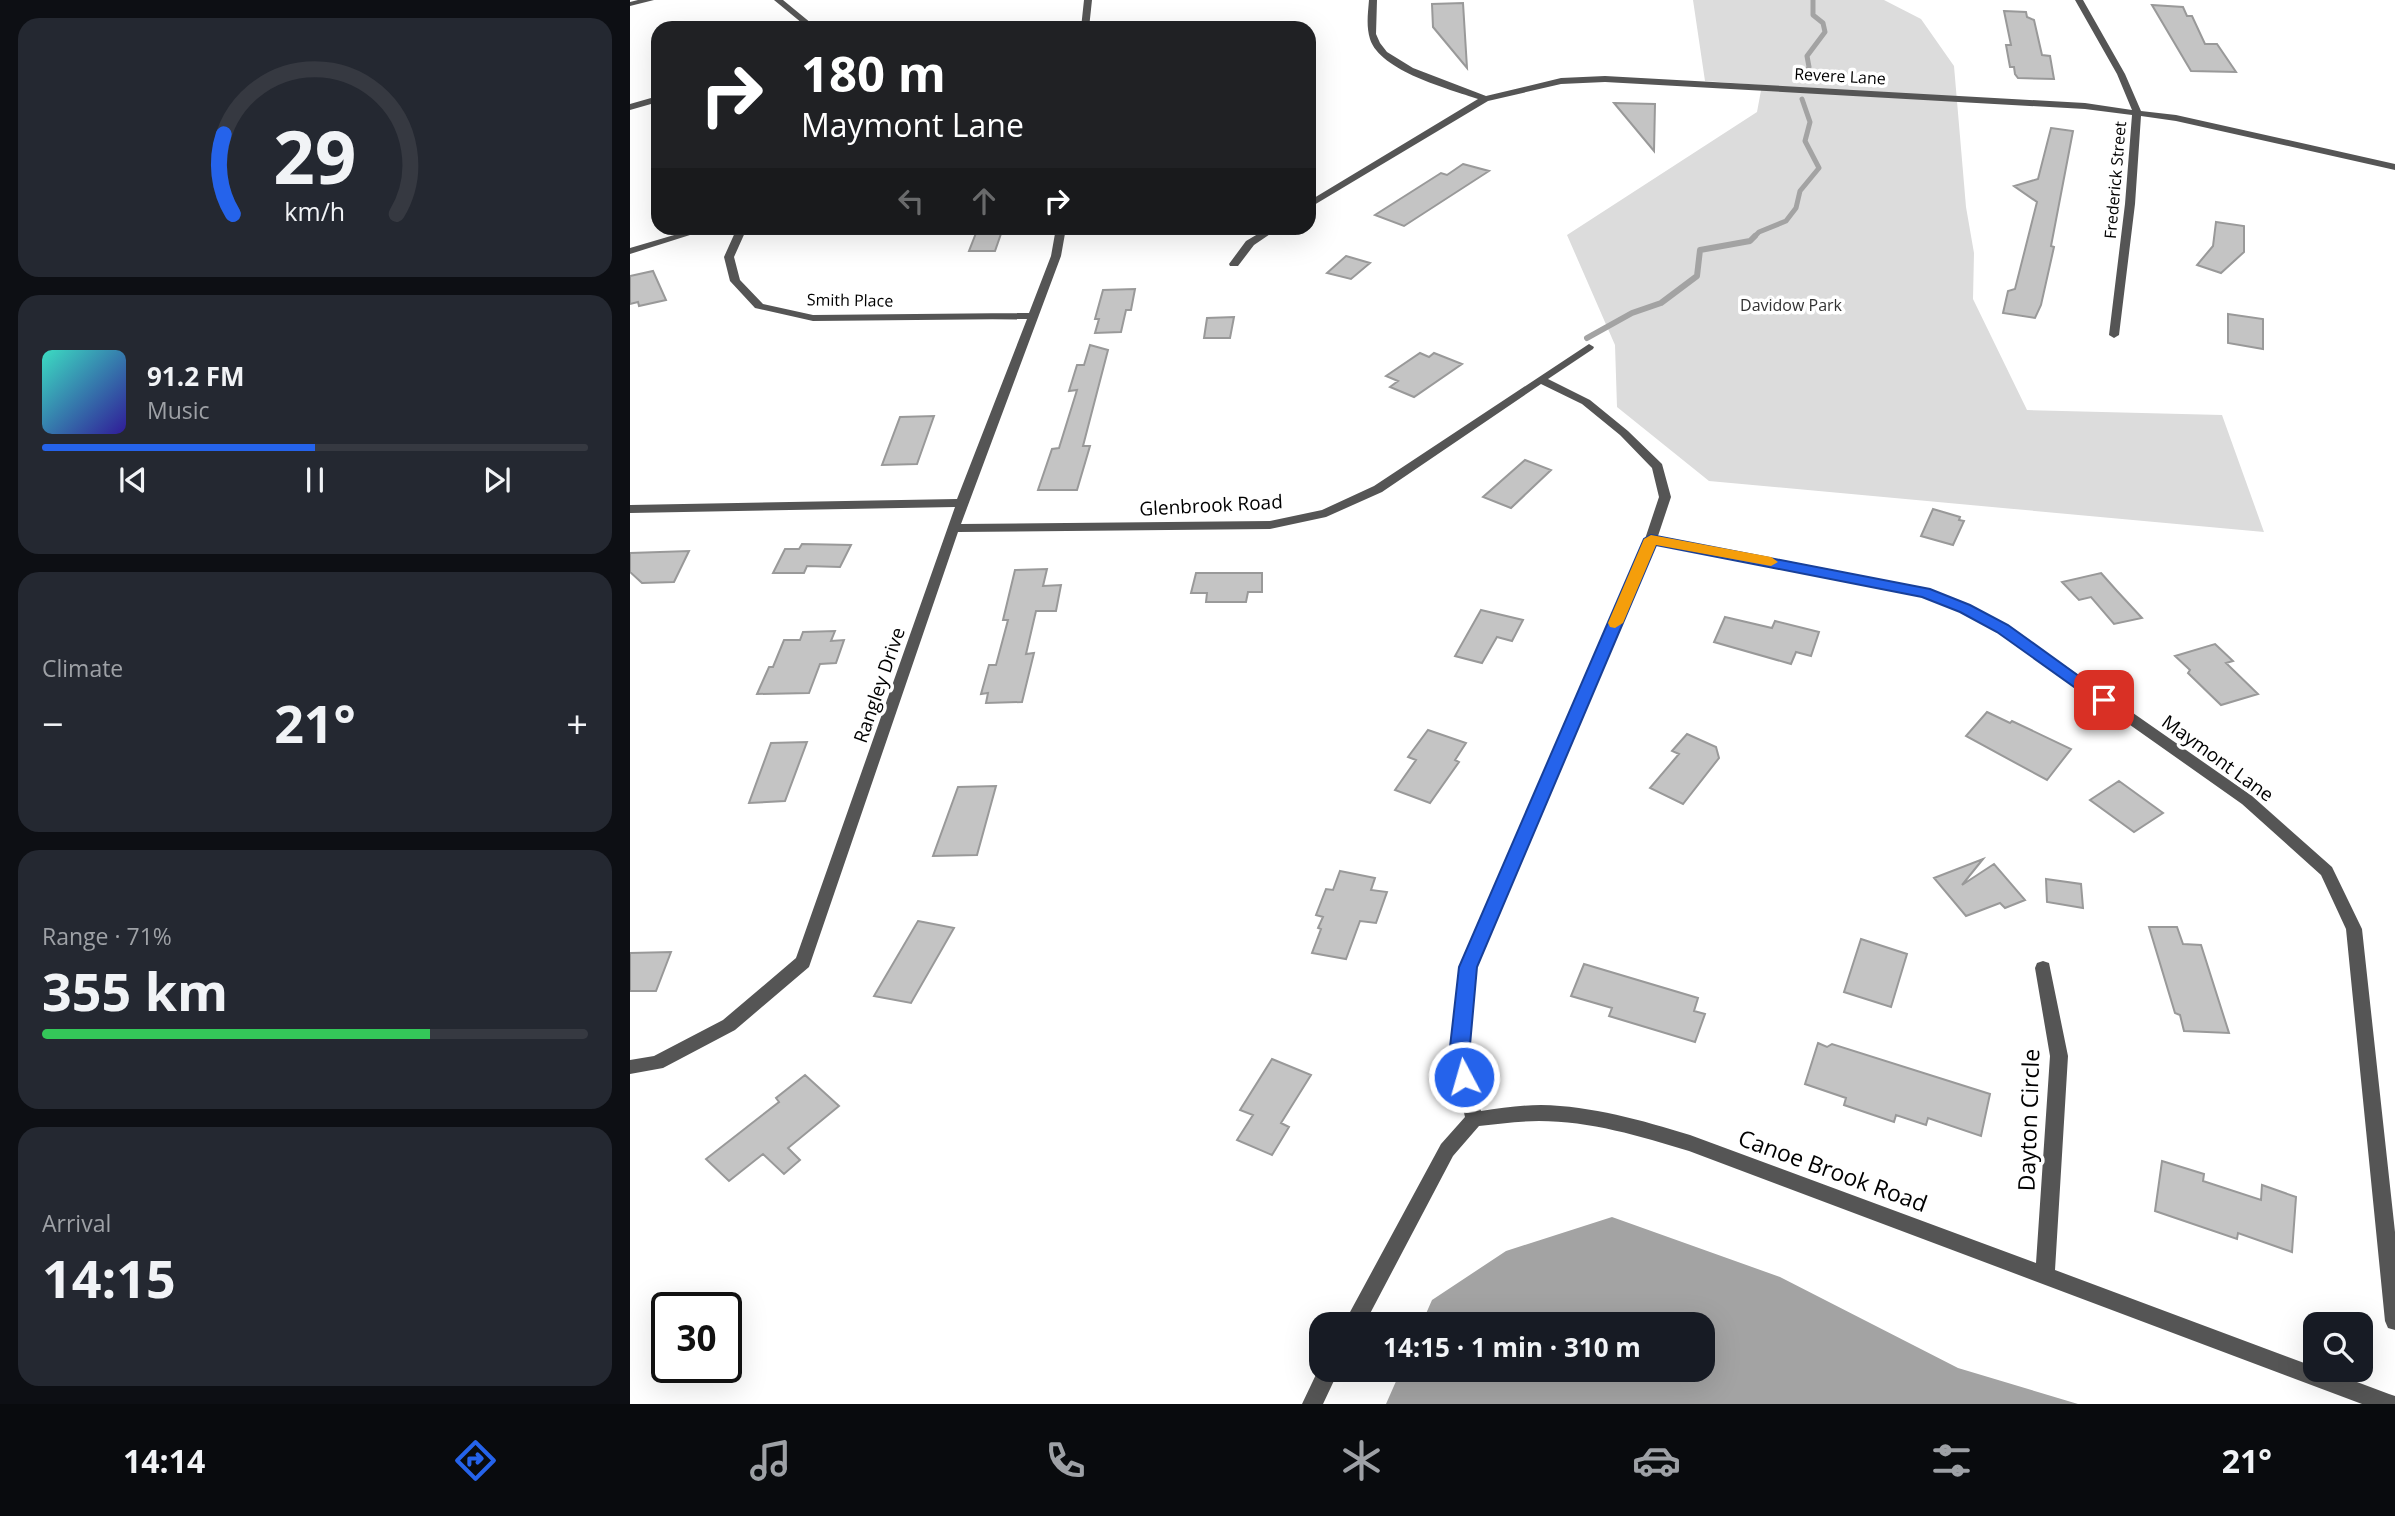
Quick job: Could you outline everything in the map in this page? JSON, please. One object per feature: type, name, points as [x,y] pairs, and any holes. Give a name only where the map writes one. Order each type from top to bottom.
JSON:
[{"type":"street","points":[[630,4],[650,0]]},
{"type":"street","points":[[778,0],[804,21]]},
{"type":"street","points":[[1086,21],[1088,0]]},
{"type":"street","points":[[1373,0],[1371,21],[1376,43],[1393,60],[1485,99]]},
{"type":"street","name":"Frederick Street","points":[[2079,0],[2121,74],[2137,111],[2130,204],[2114,335]]},
{"type":"street","name":"Revere Lane","points":[[1316,201],[1485,99],[1561,81],[1605,79],[2137,111],[2395,167]]},
{"type":"street","points":[[630,107],[651,101]]},
{"type":"street","points":[[630,251],[684,235]]},
{"type":"street","name":"Smith Place","points":[[739,235],[729,257],[735,281],[759,306],[813,318],[1032,316]]},
{"type":"street","name":"Rangley Drive","points":[[630,1067],[657,1063],[729,1024],[803,961],[962,503],[1056,256],[1060,235]]},
{"type":"street","points":[[1234,264],[1250,243],[1263,235]]},
{"type":"street","name":"Glenbrook Road","points":[[954,528],[1270,525],[1326,513],[1378,489],[1589,347]]},
{"type":"street","points":[[1360,1312],[1447,1150],[1474,1119],[1459,1056],[1468,967],[1651,539],[1665,497],[1658,467],[1624,433],[1586,402],[1541,380]]},
{"type":"street","points":[[630,509],[962,503]]},
{"type":"street","name":"Maymont Lane","points":[[1651,539],[1902,587],[1965,608],[2002,628],[2247,800],[2328,871],[2354,929],[2395,1321]]},
{"type":"street","name":"Dayton Circle","points":[[2043,968],[2059,1056],[2045,1275]]},
{"type":"street","name":"Canoe Brook Road","points":[[1474,1119],[1539,1113],[1574,1115],[1629,1124],[1690,1143],[2389,1404]]},
{"type":"street","points":[[1312,1404],[1323,1382]]},
{"type":"green space","name":"Davidow Park","points":[[1693,0],[1884,0],[1921,19],[1954,66],[1966,207],[1974,253],[1973,299],[2027,410],[2222,415],[2264,532],[1709,481],[1617,407],[1615,345],[1567,235],[1757,112],[1762,85],[1705,81]]},
{"type":"shaded area","points":[[1612,1217],[1780,1277],[1958,1368],[2078,1404],[1386,1404],[1396,1382],[1715,1382],[1715,1312],[1427,1312],[1432,1300],[1506,1251]]},
{"type":"building","points":[[1463,3],[1467,68],[1433,27],[1432,4]]},
{"type":"building","points":[[2152,5],[2183,7],[2187,16],[2192,16],[2205,44],[2217,44],[2236,72],[2191,71]]},
{"type":"building","points":[[2004,11],[2026,12],[2027,17],[2034,20],[2042,55],[2050,56],[2054,79],[2018,78],[2015,74],[2014,67],[2010,67],[2006,45],[2011,45]]},
{"type":"building","points":[[1614,103],[1655,104],[1654,151]]},
{"type":"building","points":[[2051,128],[2073,131],[2051,246],[2054,247],[2041,305],[2035,318],[2003,313],[2008,291],[2015,289],[2037,202],[2014,186],[2038,179]]},
{"type":"building","points":[[1463,164],[1489,171],[1404,226],[1375,215],[1441,173],[1447,175]]},
{"type":"building","points":[[2216,222],[2244,226],[2244,252],[2221,273],[2197,265],[2213,246]]},
{"type":"building","points":[[975,235],[1001,235],[995,251],[969,251]]},
{"type":"building","points":[[1346,256],[1370,263],[1351,279],[1327,273]]},
{"type":"building","points":[[653,271],[666,300],[639,306],[638,302],[630,304],[630,276]]},
{"type":"building","points":[[1135,289],[1131,310],[1126,310],[1121,332],[1095,333],[1099,319],[1095,319],[1103,290]]},
{"type":"building","points":[[2228,314],[2263,319],[2263,349],[2228,343]]},
{"type":"building","points":[[1234,317],[1230,338],[1204,338],[1207,318]]},
{"type":"building","points":[[1090,345],[1108,350],[1083,446],[1090,446],[1077,490],[1038,490],[1052,449],[1059,448],[1077,390],[1069,391],[1077,365],[1084,365]]},
{"type":"building","points":[[1420,353],[1429,357],[1434,353],[1462,364],[1414,397],[1390,387],[1398,381],[1386,376]]},
{"type":"building","points":[[934,416],[917,464],[882,465],[900,417]]},
{"type":"building","points":[[1525,460],[1551,470],[1511,508],[1483,497]]},
{"type":"building","points":[[1933,509],[1960,517],[1959,520],[1964,521],[1953,545],[1921,536]]},
{"type":"building","points":[[802,544],[851,545],[840,567],[807,566],[804,573],[773,573],[785,549],[799,549]]},
{"type":"building","points":[[689,551],[674,582],[642,583],[630,572],[630,553]]},
{"type":"building","points":[[1047,569],[1043,586],[1061,585],[1056,611],[1036,611],[1026,654],[1034,653],[1022,702],[986,703],[988,693],[981,694],[989,665],[996,665],[1008,620],[1003,620],[1015,570]]},
{"type":"building","points":[[1196,573],[1262,573],[1262,592],[1248,592],[1246,602],[1206,602],[1207,593],[1191,593]]},
{"type":"building","points":[[2101,573],[2142,618],[2114,624],[2091,597],[2079,600],[2062,582]]},
{"type":"building","points":[[1481,610],[1523,620],[1512,641],[1497,637],[1482,663],[1455,656]]},
{"type":"building","points":[[1725,617],[1772,628],[1775,621],[1819,632],[1811,656],[1796,652],[1791,664],[1714,642]]},
{"type":"building","points":[[835,631],[831,641],[844,640],[836,663],[820,664],[809,693],[757,694],[769,667],[773,667],[784,640],[800,640],[803,632]]},
{"type":"building","points":[[2215,644],[2233,661],[2226,663],[2258,694],[2221,705],[2188,673],[2190,670],[2175,656]]},
{"type":"building","points":[[1987,712],[2071,749],[2047,780],[1966,736]]},
{"type":"building","points":[[1428,730],[1466,743],[1455,760],[1459,762],[1430,803],[1395,790],[1416,760],[1408,757]]},
{"type":"building","points":[[1687,734],[1716,747],[1719,758],[1683,804],[1650,788],[1679,754],[1672,751]]},
{"type":"building","points":[[807,742],[785,801],[749,803],[771,743]]},
{"type":"building","points":[[2119,781],[2163,813],[2134,832],[2090,800]]},
{"type":"building","points":[[996,786],[977,855],[933,856],[958,787]]},
{"type":"building","points":[[1983,859],[1962,885],[1994,864],[2025,900],[2005,908],[2000,903],[1966,916],[1934,878]]},
{"type":"building","points":[[1340,871],[1375,878],[1371,890],[1387,892],[1376,923],[1360,921],[1346,959],[1312,953],[1323,917],[1316,915],[1326,889],[1333,890]]},
{"type":"building","points":[[2046,879],[2081,884],[2083,908],[2047,902]]},
{"type":"building","points":[[918,921],[954,928],[911,1003],[874,996]]},
{"type":"building","points":[[2149,927],[2177,927],[2183,944],[2201,945],[2229,1033],[2184,1031],[2180,1015],[2175,1013]]},
{"type":"building","points":[[1861,939],[1907,954],[1891,1007],[1844,992]]},
{"type":"building","points":[[671,952],[656,991],[630,991],[630,953]]},
{"type":"building","points":[[1584,964],[1698,998],[1694,1011],[1705,1014],[1695,1042],[1609,1016],[1612,1008],[1571,996]]},
{"type":"building","points":[[1818,1043],[1827,1047],[1832,1044],[1990,1094],[1981,1136],[1928,1118],[1926,1125],[1896,1115],[1894,1122],[1844,1105],[1846,1098],[1805,1084]]},
{"type":"building","points":[[1272,1059],[1311,1075],[1281,1123],[1289,1127],[1272,1155],[1237,1140],[1253,1115],[1240,1110]]},
{"type":"building","points":[[805,1075],[839,1106],[788,1148],[800,1160],[784,1174],[763,1154],[729,1181],[706,1159],[779,1102],[776,1098]]},
{"type":"building","points":[[2162,1161],[2204,1174],[2203,1181],[2261,1200],[2262,1185],[2296,1197],[2292,1252],[2238,1233],[2237,1239],[2155,1211]]},
{"type":"waterway","points":[[1802,80],[1809,67],[1807,56],[1825,32],[1823,23],[1813,15],[1813,0]]},
{"type":"waterway","points":[[1587,338],[1632,313],[1661,303],[1697,276],[1700,250],[1750,241],[1759,232],[1786,221],[1796,208],[1800,191],[1819,168],[1805,141],[1810,122],[1802,99]]},
{"type":"slow traffic","points":[[1615,623],[1651,539],[1771,562]]},
{"type":"route","points":[[1464,1077],[1459,1056],[1468,967],[1651,539],[1925,593],[1965,608],[2002,628],[2104,700]]}]
